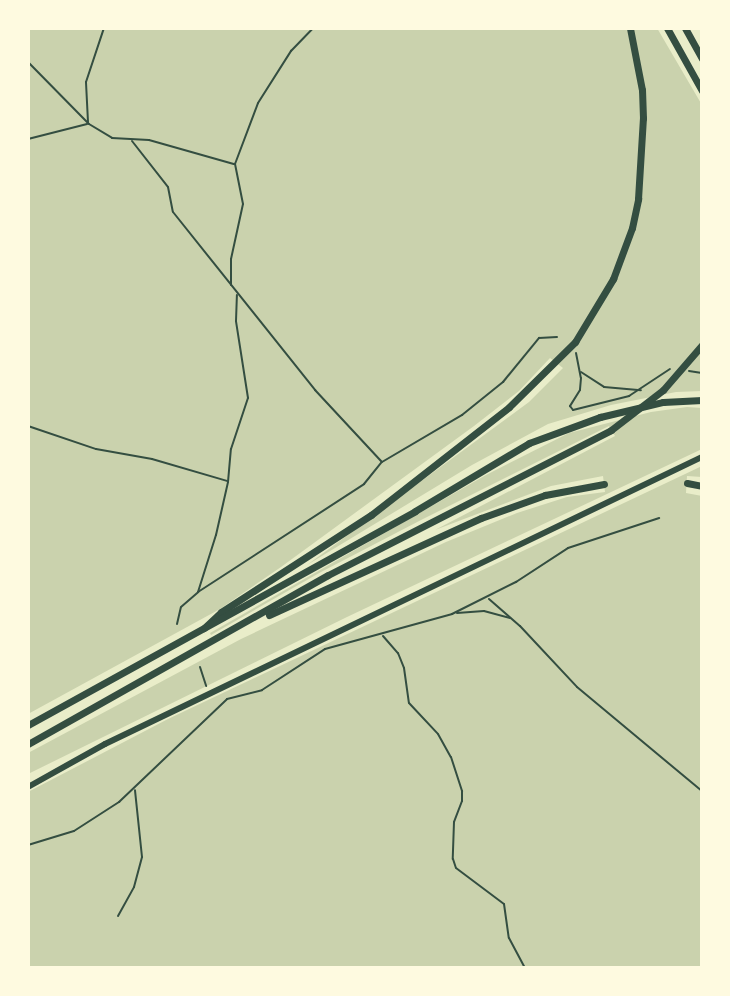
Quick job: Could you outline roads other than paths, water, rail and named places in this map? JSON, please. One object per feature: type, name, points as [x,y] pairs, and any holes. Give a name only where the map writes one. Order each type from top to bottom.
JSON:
[{"type":"highway","points":[[204,628],[221,612],[371,515],[509,407],[575,342],[601,302],[632,228],[641,170],[643,118],[642,90],[630,28]]},
{"type":"highway","points":[[667,28],[702,91]]},
{"type":"highway","points":[[685,28],[702,59]]},
{"type":"highway","points":[[28,744],[230,633],[328,575],[611,430],[663,390],[702,345]]},
{"type":"highway","points":[[28,725],[529,443],[600,417],[663,402],[702,400]]},
{"type":"highway","points":[[230,633],[481,518],[545,495],[604,484]]},
{"type":"highway","points":[[687,484],[702,485]]},
{"type":"main road","points":[[28,787],[105,744],[702,457]]}]
